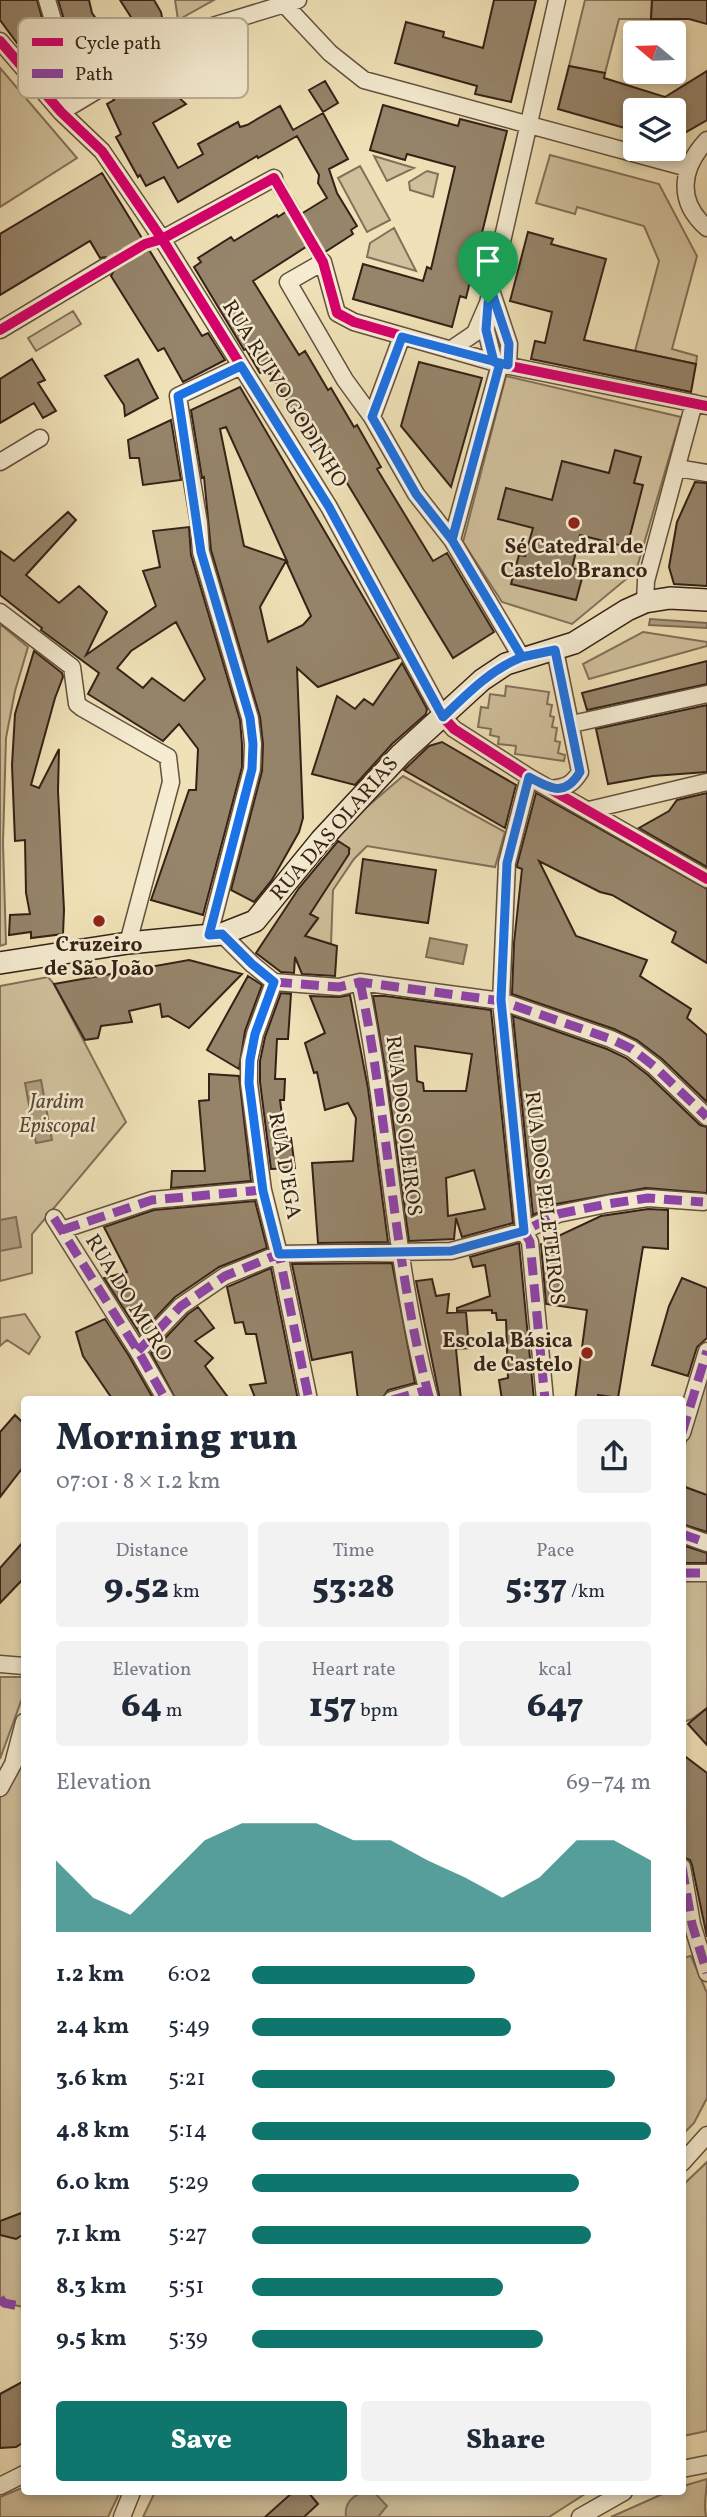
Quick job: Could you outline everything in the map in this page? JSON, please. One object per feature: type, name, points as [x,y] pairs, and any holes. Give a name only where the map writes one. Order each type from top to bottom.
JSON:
[{"type":"main road","points":[[645,602],[670,598],[707,600]]},
{"type":"main road","name":"RUA DAS OLARIAS","points":[[0,963],[128,943],[215,934],[255,922],[328,832],[401,754],[482,680],[522,657],[574,643],[626,610],[645,602]]},
{"type":"street","points":[[47,0],[52,18]]},
{"type":"street","points":[[450,350],[475,333],[490,297],[557,0]]},
{"type":"street","points":[[239,18],[291,2],[330,53],[364,80],[688,168]]},
{"type":"street","name":"RUA RUIVO GODINHO","points":[[0,41],[18,62]]},
{"type":"street","name":"RUA RUIVO GODINHO","points":[[49,98],[102,151],[162,239],[329,507],[443,717]]},
{"type":"street","points":[[61,98],[61,112]]},
{"type":"street","points":[[61,112],[84,98]]},
{"type":"street","points":[[707,140],[695,152],[688,168],[685,186],[688,204],[707,228]]},
{"type":"street","points":[[162,239],[274,178]]},
{"type":"street","points":[[522,657],[452,540],[416,494],[372,417],[312,327],[288,282],[323,262],[337,313],[354,322],[501,363],[701,404],[677,468],[646,581],[645,602]]},
{"type":"street","points":[[0,330],[105,267]]},
{"type":"street","points":[[452,540],[501,363],[509,344],[490,297]]},
{"type":"street","points":[[312,327],[337,313]]},
{"type":"street","points":[[372,417],[402,337]]},
{"type":"street","points":[[241,366],[178,396],[201,552],[242,684],[253,744],[252,769],[215,934],[274,982],[339,987],[360,982],[501,1000],[611,1039],[632,1049],[707,1117]]},
{"type":"street","points":[[0,462],[40,438]]},
{"type":"street","points":[[677,468],[707,473]]},
{"type":"street","points":[[0,612],[72,667],[77,704],[168,757],[171,782],[128,943]]},
{"type":"street","points":[[551,789],[566,787],[574,782],[580,772],[555,650]]},
{"type":"street","points":[[572,724],[707,694]]},
{"type":"street","points":[[443,717],[454,729],[529,777],[707,879]]},
{"type":"street","name":"RUA DOS PELETEIROS","points":[[529,777],[507,863],[501,1000],[524,1231],[530,1242],[545,1396]]},
{"type":"street","points":[[589,810],[707,782]]},
{"type":"street","name":"RUA D'EGA","points":[[274,982],[255,1034],[249,1083],[263,1191],[308,1396]]},
{"type":"street","name":"RUA DOS OLEIROS","points":[[360,982],[373,1044],[398,1251],[428,1395]]},
{"type":"street","name":"RUA DO MURO","points":[[164,1396],[58,1224],[152,1200],[263,1191]]},
{"type":"street","points":[[138,1352],[181,1306],[225,1276],[279,1254],[451,1251],[524,1231],[558,1214],[607,1204],[648,1198],[703,1202]]},
{"type":"street","points":[[686,1420],[707,1352]]},
{"type":"street","points":[[686,1535],[707,1543]]},
{"type":"street","points":[[686,1573],[707,1573]]},
{"type":"street","points":[[0,1664],[21,1666]]},
{"type":"street","points":[[0,1788],[13,1764],[21,1733]]},
{"type":"street","points":[[686,1890],[692,1924],[707,1973]]},
{"type":"street","points":[[686,2159],[707,2135]]},
{"type":"street","points":[[686,2468],[707,2465]]},
{"type":"street","points":[[0,2486],[21,2476]]},
{"type":"street","points":[[122,2517],[131,2495]]},
{"type":"street","points":[[580,2517],[619,2495]]},
{"type":"green space","points":[[175,0],[214,0],[182,18],[178,18]]},
{"type":"green space","points":[[585,0],[652,0],[651,19],[619,19],[605,73],[569,66]]},
{"type":"green space","points":[[0,68],[18,89],[18,98],[26,98],[77,158],[0,207]]},
{"type":"green space","points":[[550,155],[659,184],[697,256],[672,349],[697,356],[696,364],[635,351],[659,261],[644,226],[577,207],[575,214],[536,203]]},
{"type":"green space","points":[[374,156],[414,168],[387,181]]},
{"type":"green space","points":[[360,166],[390,220],[367,232],[338,178]]},
{"type":"green space","points":[[427,171],[438,174],[433,197],[410,190],[409,182]]},
{"type":"green space","points":[[394,228],[416,271],[367,257],[370,243]]},
{"type":"green space","points":[[73,311],[81,324],[36,351],[28,338]]},
{"type":"green space","points":[[506,376],[681,417],[636,571],[572,624],[502,602],[463,542]]},
{"type":"green space","points":[[0,624],[28,647],[15,691],[6,738],[3,843],[6,944],[0,946]]},
{"type":"green space","points":[[643,632],[707,642],[707,646],[589,679],[583,664]]},
{"type":"green space","points":[[506,686],[549,692],[547,704],[552,705],[552,727],[557,728],[555,741],[560,742],[558,753],[565,755],[564,761],[515,754],[516,746],[498,744],[499,737],[490,735],[491,729],[478,727],[481,707],[488,708],[490,694],[505,696]]},
{"type":"green space","points":[[403,776],[505,832],[495,867],[367,846],[354,859],[333,890],[331,944],[305,936],[318,919],[310,914],[350,849],[332,837]]},
{"type":"green space","name":"Jardim Episcopal","points":[[48,977],[126,1122],[32,1234],[32,1273],[0,1281],[0,986]]},
{"type":"green space","points":[[25,1314],[40,1337],[29,1354],[7,1340],[0,1346],[0,1318]]},
{"type":"green space","points":[[707,1371],[707,1495],[686,1487],[686,1442]]},
{"type":"green space","points":[[686,1580],[707,1581],[707,1708],[686,1721]]},
{"type":"green space","points":[[0,1677],[21,1677],[21,1701],[0,1759]]},
{"type":"green space","points":[[21,1735],[21,2306],[4,2303],[0,2298],[0,1787]]},
{"type":"green space","points":[[691,1956],[707,1993],[707,2098],[694,2123],[686,2131],[686,1957]]},
{"type":"green space","points":[[707,2162],[707,2431],[686,2435],[686,2182]]},
{"type":"green space","points":[[707,2479],[706,2517],[611,2517],[660,2495],[686,2495],[686,2485]]},
{"type":"green space","points":[[21,2488],[21,2495],[119,2495],[108,2517],[0,2517],[0,2497]]},
{"type":"green space","points":[[154,2495],[583,2495],[549,2517],[143,2517]]},
{"type":"shaded area","points":[[650,619],[707,623],[707,628],[649,625]]},
{"type":"shaded area","points":[[430,938],[467,945],[463,964],[426,957]]},
{"type":"shaded area","points":[[41,1080],[52,1140],[36,1143],[25,1083]]},
{"type":"shaded area","points":[[16,1217],[21,1247],[0,1251],[0,1220]]},
{"type":"shaded area","points":[[377,2495],[387,2506],[378,2517],[346,2517],[346,2508],[356,2496]]},
{"type":"building","points":[[0,0],[37,0],[42,18],[18,18],[18,44],[0,20]]},
{"type":"building","points":[[58,0],[89,0],[96,18],[64,18]]},
{"type":"building","points":[[120,0],[154,0],[162,18],[132,18]]},
{"type":"building","points":[[494,0],[536,0],[511,102],[475,94],[477,86],[395,63],[406,22],[444,32],[443,37],[483,48]]},
{"type":"building","points":[[652,0],[707,0],[707,24],[689,19],[651,19]]},
{"type":"building","points":[[569,66],[605,73],[604,78],[665,97],[707,71],[707,120],[686,132],[686,98],[623,98],[623,128],[558,109]]},
{"type":"building","points":[[325,81],[338,103],[323,112],[309,90]]},
{"type":"building","points":[[112,98],[179,98],[186,104],[153,123],[178,168],[203,154],[198,144],[238,122],[240,127],[247,125],[280,106],[293,130],[323,113],[348,159],[329,169],[337,193],[357,226],[351,230],[353,234],[325,252],[321,249],[314,254],[309,245],[253,281],[299,355],[305,351],[354,427],[357,425],[381,467],[377,469],[433,561],[447,553],[494,632],[453,658],[324,445],[318,445],[270,373],[260,373],[194,267],[201,262],[198,258],[231,237],[234,241],[287,211],[293,219],[327,198],[318,183],[319,175],[297,136],[178,202],[164,177],[146,186],[140,175],[138,177],[116,137],[121,134],[107,104],[114,100]]},
{"type":"building","points":[[383,105],[458,126],[460,119],[507,131],[466,298],[460,296],[452,327],[353,299],[363,264],[423,281],[427,267],[431,269],[455,167],[407,154],[405,160],[370,150]]},
{"type":"building","points":[[102,173],[202,336],[208,333],[225,360],[183,382],[164,348],[158,351],[111,276],[115,268],[114,261],[106,257],[100,258],[90,241],[0,295],[0,234]]},
{"type":"building","points":[[528,232],[553,239],[551,244],[606,259],[584,340],[696,364],[691,392],[531,359],[535,341],[545,343],[552,312],[510,301]]},
{"type":"building","points":[[32,359],[45,380],[38,383],[56,411],[43,418],[34,403],[0,423],[0,379]]},
{"type":"building","points":[[138,359],[158,398],[125,416],[124,405],[105,376]]},
{"type":"building","points":[[419,362],[482,378],[451,487],[401,426]]},
{"type":"building","points":[[240,387],[399,658],[318,687],[297,668],[303,818],[299,832],[272,880],[254,902],[231,890],[262,771],[260,717],[211,550],[204,477],[202,478],[191,410]],"holes":[[[226,427],[287,561],[244,546],[220,429]],[[286,561],[311,616],[303,625],[268,642],[260,607]]]},
{"type":"building","points":[[171,420],[181,480],[143,485],[139,458],[130,458],[128,440]]},
{"type":"building","name":"Sé Catedral de Castelo Branco","points":[[615,450],[641,457],[634,483],[643,485],[627,547],[580,535],[572,568],[584,571],[576,600],[511,584],[519,555],[525,556],[533,528],[498,519],[506,488],[552,500],[562,461],[609,473]]},
{"type":"building","points":[[695,482],[707,483],[707,586],[674,584],[669,567],[677,522]]},
{"type":"building","points":[[68,512],[76,520],[26,575],[59,603],[79,586],[107,612],[86,655],[156,606],[143,571],[160,567],[153,531],[189,527],[191,555],[240,720],[242,744],[242,767],[203,915],[151,900],[189,790],[196,790],[198,749],[179,724],[163,741],[88,694],[99,673],[41,630],[42,628],[0,595],[0,551],[14,561]],"holes":[[[176,622],[205,679],[184,701],[152,678],[143,688],[117,668],[131,651]]]},
{"type":"building","points":[[34,651],[62,673],[63,677],[31,785],[39,788],[59,749],[58,791],[64,910],[63,934],[31,938],[31,932],[9,935],[10,915],[30,914],[26,893],[25,840],[15,841],[12,765],[15,714]]},
{"type":"building","points":[[707,661],[707,684],[587,710],[582,693]]},
{"type":"building","points":[[402,663],[427,709],[426,714],[392,744],[355,785],[312,774],[337,696],[355,709],[364,699],[373,705]]},
{"type":"building","points":[[707,705],[707,772],[653,776],[608,784],[596,729]]},
{"type":"building","points":[[442,742],[516,785],[505,828],[404,770],[429,746]]},
{"type":"building","points":[[536,793],[707,889],[707,963],[672,942],[676,932],[612,895],[600,892],[539,861],[576,936],[647,960],[640,976],[691,1009],[687,1018],[707,1035],[707,1102],[662,1059],[637,1040],[614,1029],[512,994],[522,869],[517,865]]},
{"type":"building","points":[[707,793],[707,867],[639,828],[669,811],[677,800]]},
{"type":"building","points":[[338,841],[349,848],[349,854],[310,914],[318,918],[305,936],[337,946],[335,976],[302,974],[295,957],[294,973],[281,972],[256,953],[299,888]]},
{"type":"building","points":[[363,859],[436,870],[428,923],[356,913]]},
{"type":"building","points":[[189,960],[242,974],[189,1028],[168,1016],[162,1017],[160,1004],[129,1011],[132,1022],[101,1026],[98,1038],[85,1040],[54,984]]},
{"type":"building","points":[[248,976],[262,985],[245,1031],[239,1069],[207,1050]]},
{"type":"building","points":[[281,993],[291,994],[288,1039],[277,1039],[275,1079],[285,1079],[284,1100],[280,1100],[285,1138],[291,1138],[295,1168],[271,1169],[260,1082],[260,1061],[265,1037]]},
{"type":"building","points":[[350,995],[368,1088],[388,1242],[318,1243],[312,1163],[353,1161],[356,1118],[348,1103],[325,1110],[317,1072],[314,1073],[305,1043],[325,1033],[310,996]]},
{"type":"building","points":[[373,996],[491,1010],[513,1223],[462,1237],[456,1218],[454,1239],[409,1241]],"holes":[[[415,1046],[472,1054],[466,1091],[424,1091],[423,1083],[417,1081]],[[474,1170],[485,1209],[448,1216],[446,1178]]]},
{"type":"building","points":[[513,1016],[626,1058],[648,1075],[700,1125],[707,1127],[707,1193],[646,1188],[556,1204],[533,1215]]},
{"type":"building","points":[[209,1074],[239,1076],[251,1181],[171,1188],[172,1171],[205,1171],[199,1101],[209,1100]]},
{"type":"building","points":[[255,1201],[267,1248],[219,1267],[175,1297],[140,1334],[104,1278],[127,1272],[104,1227],[154,1210]]},
{"type":"building","points":[[648,1209],[668,1210],[668,1249],[643,1247],[618,1396],[576,1396],[587,1310],[546,1304],[541,1244],[601,1216]]},
{"type":"building","points":[[519,1243],[534,1396],[501,1396],[499,1380],[508,1378],[506,1320],[497,1320],[496,1313],[492,1313],[492,1310],[457,1311],[457,1308],[490,1296],[485,1265],[473,1267],[470,1257]]},
{"type":"building","points":[[392,1263],[415,1383],[388,1390],[384,1396],[358,1396],[352,1352],[312,1360],[292,1264]]},
{"type":"building","points":[[271,1268],[297,1396],[254,1396],[250,1385],[266,1383],[256,1334],[246,1334],[243,1322],[235,1323],[227,1287]]},
{"type":"building","points":[[682,1278],[707,1288],[707,1338],[697,1347],[688,1376],[652,1365],[669,1306]]},
{"type":"building","points":[[432,1279],[436,1296],[449,1294],[447,1313],[466,1312],[469,1348],[456,1349],[461,1396],[439,1396],[416,1281]]},
{"type":"building","points":[[198,1307],[214,1328],[195,1341],[213,1358],[205,1366],[227,1396],[174,1396],[151,1353]]},
{"type":"building","points":[[105,1319],[152,1396],[110,1396],[83,1356],[76,1332]]},
{"type":"building","points":[[15,1415],[21,1421],[21,1470],[0,1497],[0,1432]]},
{"type":"building","points":[[686,1487],[707,1495],[707,1532],[686,1525]]},
{"type":"building","points":[[21,1544],[21,1581],[0,1603],[0,1568]]},
{"type":"building","points":[[686,1546],[707,1553],[707,1563],[686,1563]]},
{"type":"building","points":[[707,1708],[707,1745],[688,1724]]},
{"type":"building","points":[[686,1757],[707,1773],[707,1937],[690,1860],[686,1858]]},
{"type":"building","points":[[21,2213],[21,2236],[16,2239],[0,2235],[0,2221]]},
{"type":"building","points":[[21,2383],[21,2444],[16,2447],[0,2448],[0,2394]]},
{"type":"building","points":[[290,2495],[310,2495],[318,2504],[304,2517],[265,2517]]},
{"type":"tunnel","points":[[274,178],[323,262]]},
{"type":"tunnel","points":[[105,267],[145,244],[162,239]]},
{"type":"marked path","points":[[529,777],[507,863],[501,1001],[524,1231],[530,1242],[545,1396]]},
{"type":"marked path","points":[[222,934],[274,982]]},
{"type":"marked path","points":[[274,982],[339,987],[360,982],[501,1001],[611,1039],[632,1049],[655,1067],[707,1117]]},
{"type":"marked path","points":[[274,982],[255,1034],[249,1060],[249,1083],[263,1190],[308,1396]]},
{"type":"marked path","points":[[360,982],[378,1086],[399,1244],[429,1396]]},
{"type":"marked path","points":[[62,1230],[152,1200],[263,1190]]},
{"type":"marked path","points":[[138,1351],[181,1306],[225,1276],[279,1254],[451,1251],[524,1231],[558,1214],[607,1204],[648,1198],[703,1202]]},
{"type":"marked path","points":[[54,1218],[164,1396]]},
{"type":"marked path","points":[[686,1420],[707,1351]]},
{"type":"marked path","points":[[406,1396],[427,1390]]},
{"type":"marked path","points":[[686,1535],[707,1543]]},
{"type":"marked path","points":[[686,1573],[707,1573]]},
{"type":"marked path","points":[[686,1890],[692,1924],[707,1973]]},
{"type":"marked path","points":[[0,2298],[4,2303],[21,2306]]},
{"type":"cycle path","points":[[0,41],[18,62]]},
{"type":"cycle path","points":[[49,98],[102,151],[162,239],[329,507],[443,717],[454,729],[529,777],[707,879]]},
{"type":"cycle path","points":[[0,330],[145,244],[162,239],[274,178],[323,262],[337,313],[354,322],[500,364],[707,406]]},
{"type":"place","name":"Sé Catedral de Castelo Branco","points":[[574,523]]},
{"type":"place","name":"Cruzeiro de São João","points":[[99,921]]},
{"type":"place","name":"Escola Básica de Castelo","points":[[587,1353]]},
{"type":"route","points":[[488,303],[486,330],[494,362],[500,363],[452,540],[522,657],[482,680],[443,717],[363,566],[241,366],[178,396],[199,523],[201,552],[250,718],[252,769],[209,935],[222,934],[274,982],[255,1034],[249,1083],[263,1191],[279,1254],[451,1251],[524,1231],[501,1000],[507,863],[529,777],[551,789],[566,787],[574,782],[580,772],[572,724],[555,650],[522,657],[500,621],[452,540],[416,494],[372,417],[402,337],[500,363],[508,365],[509,344],[491,290],[488,303]]}]
